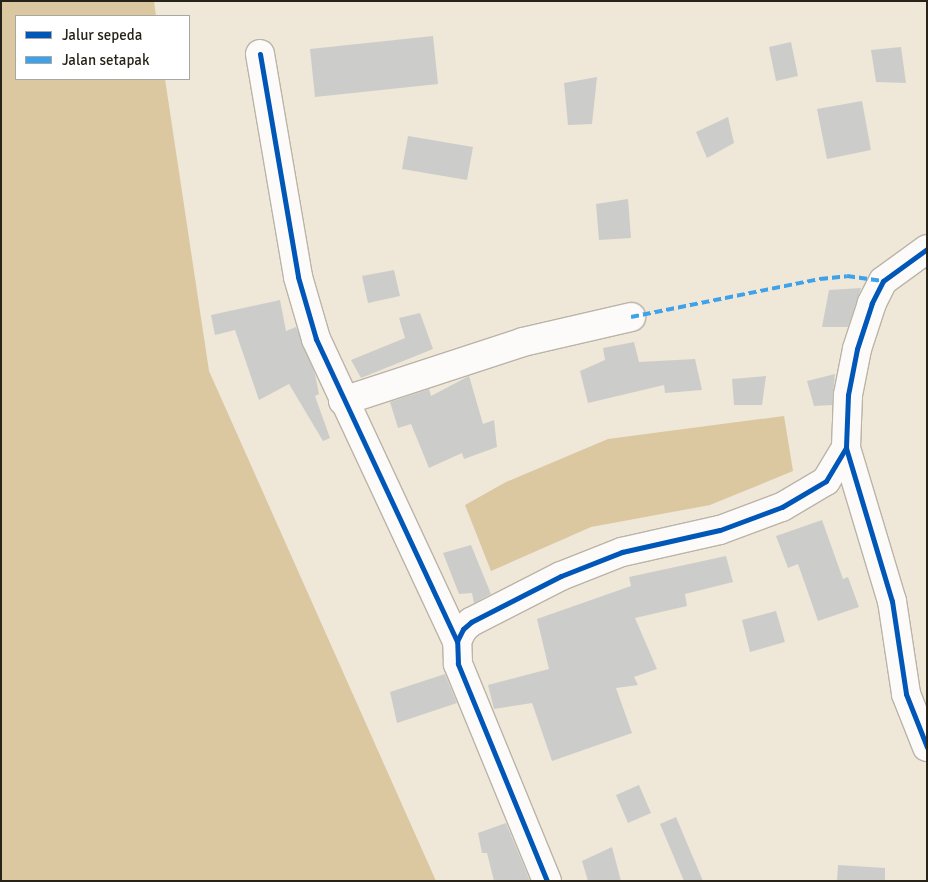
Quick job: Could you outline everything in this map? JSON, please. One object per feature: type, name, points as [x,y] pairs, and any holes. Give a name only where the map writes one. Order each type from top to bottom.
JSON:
[{"type":"street","points":[[260,54],[298,277],[316,339],[343,401],[457,641],[458,664],[546,881]]},
{"type":"street","points":[[927,249],[883,281],[870,310],[857,349],[848,395],[846,448],[892,601],[906,694],[927,747]]},
{"type":"street","points":[[343,401],[523,342],[631,317]]},
{"type":"street","points":[[457,641],[471,622],[561,576],[622,552],[720,530],[782,508],[826,482],[846,448]]},
{"type":"shaded area","points":[[1,1],[154,1],[156,15],[15,15],[15,80],[165,80],[209,371],[436,881],[1,881]]},
{"type":"shaded area","points":[[784,416],[793,471],[710,505],[591,527],[491,571],[465,505],[506,482],[608,439]]},
{"type":"building","points":[[433,36],[438,84],[315,97],[310,49]]},
{"type":"building","points":[[791,42],[798,76],[776,81],[769,47]]},
{"type":"building","points":[[901,47],[906,83],[876,82],[871,50]]},
{"type":"building","points":[[597,77],[592,124],[568,125],[564,83]]},
{"type":"building","points":[[862,101],[871,150],[827,159],[817,109]]},
{"type":"building","points":[[728,117],[734,143],[707,158],[696,132]]},
{"type":"building","points":[[408,136],[473,147],[467,180],[402,169]]},
{"type":"building","points":[[628,199],[631,238],[599,240],[596,204]]},
{"type":"building","points":[[394,270],[400,296],[368,303],[362,276]]},
{"type":"building","points":[[861,288],[848,327],[822,327],[829,290]]},
{"type":"building","points":[[280,300],[286,331],[296,327],[315,374],[319,394],[315,396],[330,438],[323,441],[289,384],[259,400],[235,330],[215,335],[211,315]]},
{"type":"building","points":[[420,313],[433,349],[361,378],[351,360],[405,338],[399,318]]},
{"type":"building","points":[[634,342],[639,362],[695,359],[702,390],[665,393],[664,385],[588,403],[580,371],[605,360],[603,348]]},
{"type":"building","points":[[835,374],[832,405],[814,406],[807,381]]},
{"type":"building","points":[[469,376],[483,424],[494,420],[497,447],[464,459],[462,453],[429,468],[411,424],[398,428],[390,402],[429,389],[431,396]]},
{"type":"building","points":[[766,376],[762,405],[734,405],[732,379]]},
{"type":"building","points":[[822,520],[843,579],[848,577],[859,607],[818,621],[798,564],[788,568],[776,536]]},
{"type":"building","points":[[471,545],[491,594],[474,603],[472,593],[459,594],[443,553]]},
{"type":"building","points":[[726,556],[733,582],[685,594],[687,606],[635,618],[657,669],[634,677],[638,685],[616,688],[632,733],[552,761],[532,703],[494,709],[488,685],[549,669],[537,619],[631,586],[629,577]]},
{"type":"building","points":[[776,611],[785,642],[750,652],[742,620]]},
{"type":"building","points":[[445,674],[457,703],[397,723],[390,692]]},
{"type":"building","points":[[639,785],[651,813],[628,823],[616,795]]},
{"type":"building","points":[[676,817],[703,881],[684,881],[660,824]]},
{"type":"building","points":[[506,823],[530,881],[494,881],[487,853],[482,853],[478,833]]},
{"type":"building","points":[[612,847],[621,881],[588,881],[582,861]]},
{"type":"building","points":[[838,865],[885,868],[885,881],[837,881]]},
{"type":"marked path","points":[[631,317],[820,279],[847,276],[883,281]]},
{"type":"cycle path","points":[[260,54],[298,277],[316,339],[457,641]]},
{"type":"cycle path","points":[[927,249],[883,281],[872,303],[857,349],[848,395],[846,448],[892,601],[906,694],[927,747]]},
{"type":"cycle path","points":[[547,881],[458,664],[457,641],[463,629],[471,622],[561,576],[622,552],[720,530],[782,507],[826,481],[846,448]]}]
